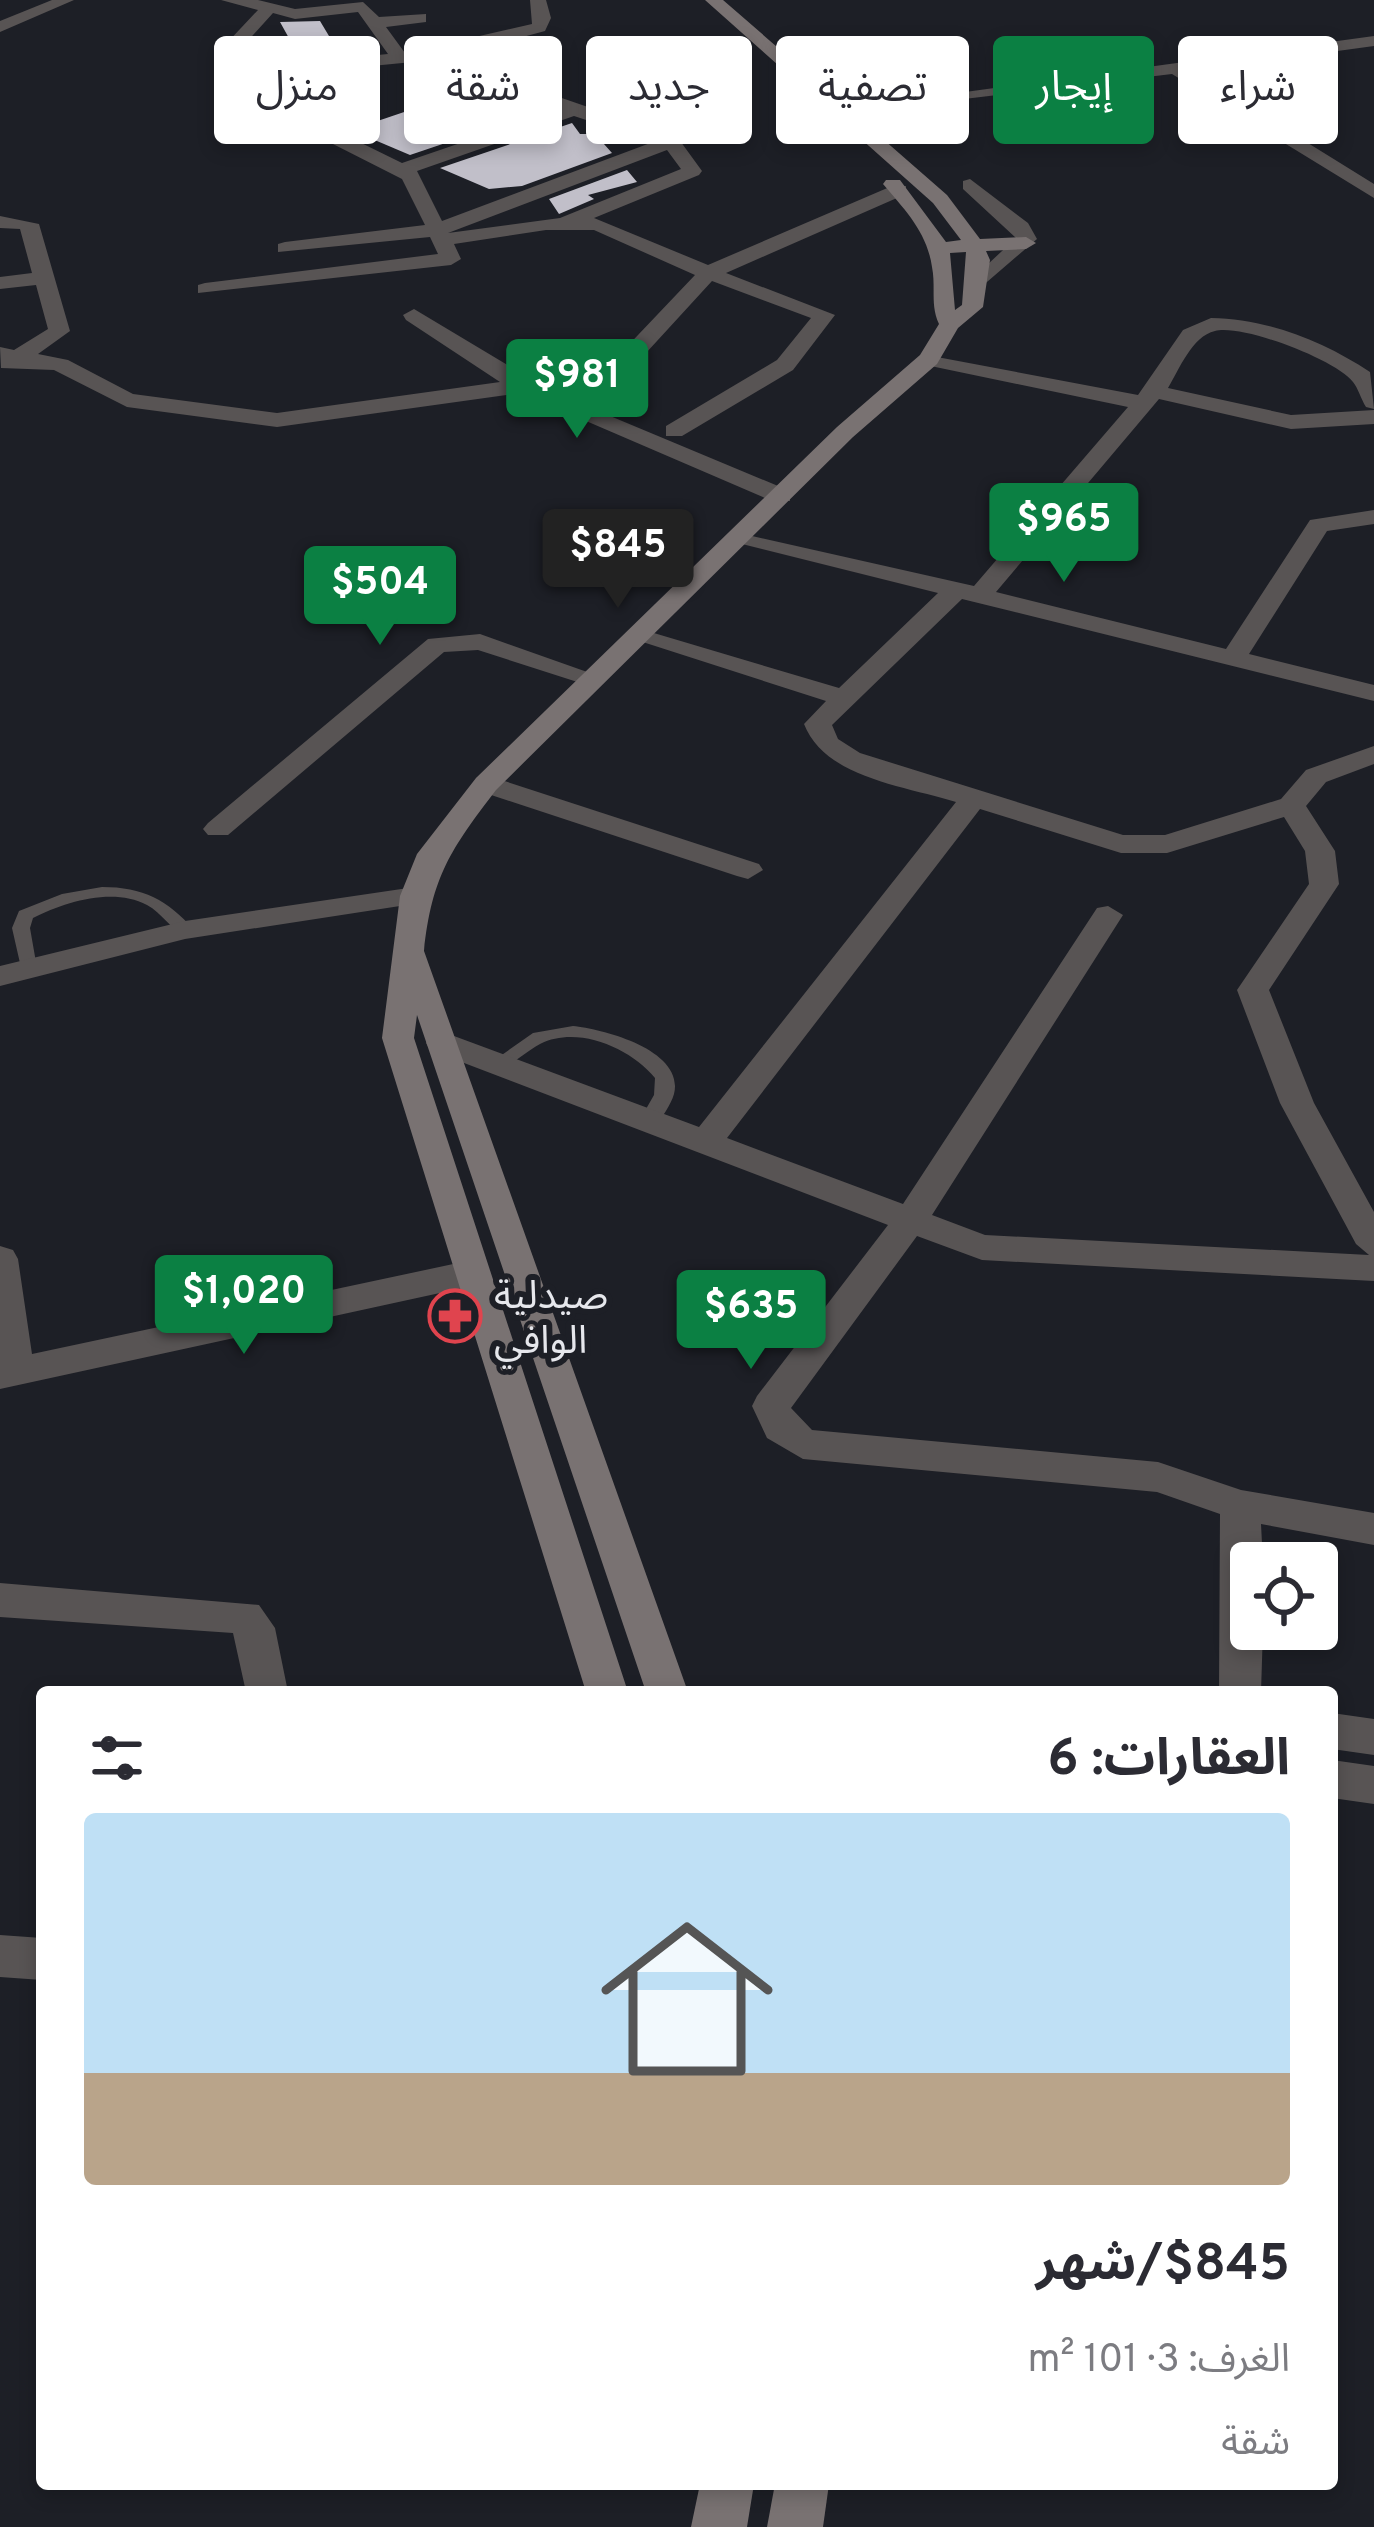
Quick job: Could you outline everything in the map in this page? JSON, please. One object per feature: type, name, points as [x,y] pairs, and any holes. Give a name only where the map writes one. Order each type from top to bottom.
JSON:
[{"type":"street","points":[[0,27],[66,0]]},
{"type":"street","points":[[229,0],[295,14],[363,7],[400,58]]},
{"type":"street","points":[[504,36],[539,27],[543,18],[538,0]]},
{"type":"street","points":[[689,0],[776,69]]},
{"type":"street","points":[[713,0],[776,53]]},
{"type":"street","points":[[243,36],[270,8]]},
{"type":"street","points":[[375,23],[420,18]]},
{"type":"street","points":[[1338,46],[1374,41]]},
{"type":"street","points":[[380,60],[404,58]]},
{"type":"street","points":[[969,97],[1178,70]]},
{"type":"street","points":[[562,106],[586,114]]},
{"type":"street","points":[[404,169],[574,110]]},
{"type":"street","points":[[205,289],[451,259],[404,169],[347,144]]},
{"type":"street","points":[[439,235],[666,144]]},
{"type":"street","points":[[562,224],[692,171],[672,144]]},
{"type":"street","points":[[859,144],[923,218],[944,273],[941,305],[950,324]]},
{"type":"street","points":[[606,1686],[398,1038],[412,955],[415,896],[432,854],[486,784],[928,359],[950,324],[972,308],[980,282],[974,247],[954,214],[880,144]]},
{"type":"street","points":[[1297,144],[1374,192]]},
{"type":"street","points":[[970,185],[1021,226],[1026,243]]},
{"type":"street","points":[[550,398],[627,360],[708,273],[899,190]]},
{"type":"street","points":[[0,222],[29,224],[59,331],[12,355],[0,368]]},
{"type":"street","points":[[285,248],[597,224],[708,273],[824,315],[785,365],[674,431]]},
{"type":"street","points":[[937,247],[1026,243]]},
{"type":"street","points":[[980,282],[1026,243]]},
{"type":"street","points":[[0,283],[42,278]]},
{"type":"street","points":[[414,315],[459,351],[521,386],[782,496]]},
{"type":"street","points":[[1374,402],[1362,377],[1322,351],[1240,325],[1211,323],[1191,335],[1149,397],[968,592],[818,724],[826,744],[850,759],[1120,844],[1167,844],[1292,805],[1316,776],[1374,754]]},
{"type":"street","points":[[12,355],[87,375],[127,400],[277,420],[521,386]]},
{"type":"street","points":[[928,359],[1310,426],[1337,427],[1374,416]]},
{"type":"street","points":[[1234,659],[1319,525],[1374,518]]},
{"type":"street","points":[[739,536],[1374,694]]},
{"type":"street","points":[[637,636],[843,698]]},
{"type":"street","points":[[218,829],[437,645],[480,643],[593,679]]},
{"type":"street","points":[[486,784],[748,870]]},
{"type":"street","points":[[704,1144],[974,798]]},
{"type":"street","points":[[1292,805],[1320,851],[1324,884],[1253,990],[1297,1102],[1374,1244]]},
{"type":"street","points":[[14,972],[185,930],[415,896]]},
{"type":"street","points":[[1108,915],[908,1223],[771,1406],[781,1428],[803,1444],[1158,1477],[1240,1504],[1374,1529]]},
{"type":"street","points":[[412,955],[665,1686]]},
{"type":"street","points":[[442,1043],[908,1223],[982,1247],[1374,1268]]},
{"type":"street","points":[[0,1259],[8,1373],[472,1273]]},
{"type":"street","points":[[1240,1504],[1244,1595],[1240,1686]]},
{"type":"street","points":[[0,1600],[244,1618],[254,1628],[266,1686]]},
{"type":"street","points":[[1338,1732],[1374,1737]]},
{"type":"street","points":[[1338,1780],[1374,1785]]},
{"type":"street","points":[[0,1956],[36,1959]]},
{"type":"street","points":[[719,2527],[726,2490]]},
{"type":"street","points":[[795,2527],[801,2490]]},
{"type":"lane","points":[[14,972],[25,915],[62,901],[122,893],[143,896],[185,930]]},
{"type":"lane","points":[[499,1064],[538,1038],[558,1033],[575,1032],[639,1052],[664,1077],[664,1096],[648,1123]]},
{"type":"building","points":[[320,21],[329,36],[288,36],[280,22]]},
{"type":"building","points":[[404,112],[404,144],[443,144],[410,155],[380,142],[380,120]]},
{"type":"building","points":[[572,123],[580,134],[586,134],[586,144],[604,144],[612,153],[522,186],[489,189],[440,168],[510,144],[562,144],[562,126]]},
{"type":"building","points":[[627,170],[637,182],[588,195],[594,199],[559,214],[549,199]]},
{"type":"place","name":"صيدلية الوافي","points":[[455,1316]]}]
